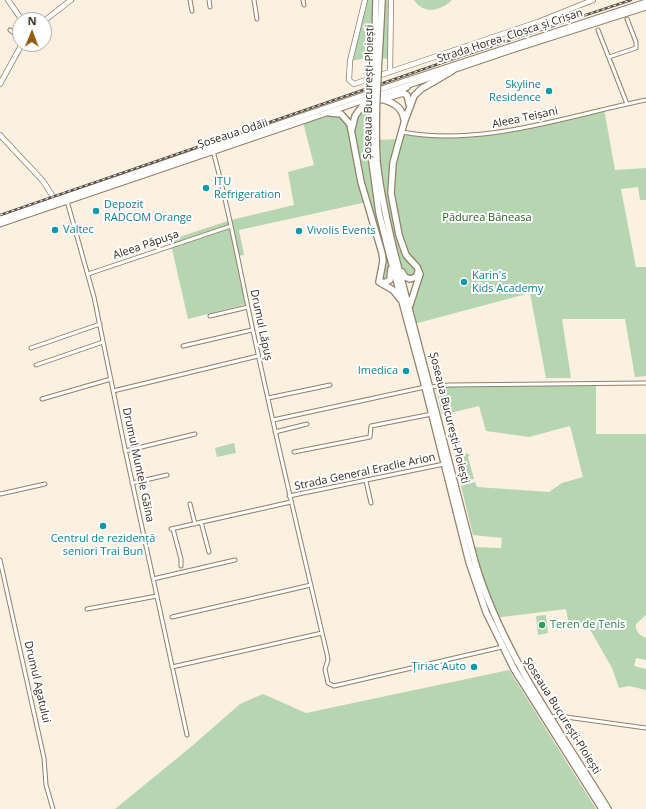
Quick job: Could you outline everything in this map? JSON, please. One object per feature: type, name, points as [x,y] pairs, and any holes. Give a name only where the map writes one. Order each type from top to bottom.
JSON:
[{"type":"highway","name":"Șoseaua București-Ploiești","points":[[376,0],[372,162],[379,213],[392,252]]},
{"type":"highway","name":"Șoseaua București-Ploiești","points":[[382,0],[377,162],[385,212],[394,260],[482,585],[494,618],[512,656],[608,809]]},
{"type":"highway","points":[[330,113],[344,116],[349,121],[352,131],[361,182],[383,257],[378,279],[381,284],[394,292],[407,307],[420,276],[418,268],[408,258],[403,248],[391,199],[392,170],[409,103],[418,91],[452,71]]},
{"type":"highway","points":[[352,131],[355,116],[363,105],[386,98],[407,86]]},
{"type":"highway","points":[[354,139],[356,121],[360,111],[367,104],[400,93],[405,93],[409,103]]},
{"type":"highway","points":[[404,123],[403,115],[396,100],[398,96],[405,96],[409,103]]},
{"type":"highway","points":[[386,98],[399,108]]},
{"type":"highway","points":[[378,279],[384,283],[390,280],[394,260]]},
{"type":"highway","points":[[394,260],[408,279],[416,277],[418,268]]},
{"type":"highway","name":"Șoseaua București-Ploiești","points":[[428,387],[432,414],[444,464],[476,586],[502,648],[602,809]]},
{"type":"main road","name":"Strada Horea, Cloșca și Crișan","points":[[472,64],[509,49],[646,2]]},
{"type":"main road","name":"Strada Horea, Cloșca și Crișan","points":[[402,82],[646,7]]},
{"type":"main road","name":"Șoseaua Odăii","points":[[0,224],[472,64]]},
{"type":"main road","name":"Șoseaua Odăii","points":[[0,219],[402,82]]},
{"type":"street","points":[[8,0],[16,12]]},
{"type":"street","points":[[52,14],[71,0]]},
{"type":"street","points":[[190,0],[192,12]]},
{"type":"street","points":[[209,0],[210,7]]},
{"type":"street","points":[[254,0],[257,19]]},
{"type":"street","points":[[303,0],[304,5]]},
{"type":"street","name":"Strada Horea, Cloșca și Crișan","points":[[365,0],[350,61],[349,80],[352,83],[357,84],[566,12],[593,0]]},
{"type":"street","points":[[390,72],[391,0]]},
{"type":"street","points":[[609,57],[636,48],[636,42],[627,20]]},
{"type":"street","points":[[598,30],[628,104]]},
{"type":"street","points":[[0,84],[18,52]]},
{"type":"street","name":"Aleea Teișani","points":[[402,132],[417,134],[488,135],[646,100]]},
{"type":"street","points":[[0,135],[43,180],[55,200]]},
{"type":"street","name":"Drumul Lăpuș","points":[[213,151],[232,226],[252,330],[328,660],[325,669],[328,683],[334,686],[502,648]]},
{"type":"street","name":"Drumul Muntele Găina","points":[[67,201],[88,274],[100,324],[125,451],[187,735]]},
{"type":"street","name":"Aleea Păpușa","points":[[88,274],[232,226]]},
{"type":"street","points":[[210,316],[248,307]]},
{"type":"street","points":[[31,348],[100,324]]},
{"type":"street","points":[[183,346],[252,330]]},
{"type":"street","points":[[36,365],[103,342]]},
{"type":"street","points":[[113,390],[258,356]]},
{"type":"street","points":[[42,399],[111,379]]},
{"type":"street","points":[[428,387],[449,384],[646,382]]},
{"type":"street","points":[[268,398],[330,385]]},
{"type":"street","name":"Șoseaua București-Ploiești","points":[[273,420],[428,387]]},
{"type":"street","name":"Șoseaua București-Ploiești","points":[[294,452],[370,437],[371,426],[432,414]]},
{"type":"street","points":[[275,432],[308,424]]},
{"type":"street","points":[[125,451],[195,434]]},
{"type":"street","name":"Strada General Eraclie Arion","points":[[289,496],[444,464]]},
{"type":"street","points":[[132,483],[167,475]]},
{"type":"street","points":[[366,481],[371,503]]},
{"type":"street","points":[[0,494],[45,484]]},
{"type":"street","points":[[181,566],[181,559],[172,529],[291,502]]},
{"type":"street","points":[[190,504],[195,524]]},
{"type":"street","points":[[201,522],[209,552]]},
{"type":"street","name":"Drumul Agatului","points":[[0,560],[44,758],[46,785],[53,809]]},
{"type":"street","points":[[153,579],[235,560]]},
{"type":"street","points":[[172,617],[311,585]]},
{"type":"street","points":[[87,609],[157,596]]},
{"type":"street","points":[[172,667],[322,633]]},
{"type":"street","points":[[551,717],[559,716],[646,728]]},
{"type":"green space","points":[[365,0],[376,0],[374,57],[350,61]]},
{"type":"green space","points":[[383,0],[391,0],[390,59],[380,58]]},
{"type":"green space","points":[[414,0],[452,0],[443,7],[433,10],[423,8]]},
{"type":"green space","points":[[372,103],[372,162],[391,261],[391,278],[381,282],[383,263],[367,202],[239,230],[244,255],[237,256],[247,304],[188,319],[170,240],[231,220],[294,205],[288,172],[314,165],[303,122],[330,113],[341,114],[354,137],[355,126],[360,113]]},
{"type":"green space","name":"Pădurea Băneasa","points":[[604,109],[615,170],[646,168],[646,200],[640,200],[638,187],[621,189],[636,267],[646,267],[646,376],[635,377],[625,319],[562,319],[571,378],[546,378],[530,293],[414,324],[409,307],[419,278],[403,274],[385,212],[377,140],[398,139],[400,132],[488,135]]},
{"type":"green space","points":[[596,385],[596,434],[646,434],[646,615],[636,624],[636,629],[641,636],[646,638],[646,660],[636,658],[634,666],[646,669],[646,690],[629,686],[619,688],[612,668],[588,626],[570,630],[566,609],[494,618],[471,547],[501,548],[502,538],[473,535],[461,486],[457,456],[465,453],[470,455],[468,457],[474,479],[470,480],[471,483],[475,482],[477,487],[549,492],[562,483],[583,477],[570,426],[529,437],[486,431],[479,406],[442,415],[436,389],[449,386]]},
{"type":"green space","points":[[234,443],[236,453],[217,457],[215,448]]},
{"type":"green space","name":"Teren de Tenis","points":[[546,615],[548,633],[538,635],[536,616]]},
{"type":"green space","points":[[509,670],[596,809],[115,809],[192,746],[240,704],[263,694],[306,713]]},
{"type":"railway","points":[[0,215],[447,61],[631,0]]},
{"type":"place","name":"Skyline Residence","points":[[549,91]]},
{"type":"place","name":"ITU Refrigeration","points":[[206,188]]},
{"type":"place","name":"Depozit RADCOM Orange","points":[[96,211]]},
{"type":"place","name":"Valtec","points":[[55,230]]},
{"type":"place","name":"Vivolis Events","points":[[299,231]]},
{"type":"place","name":"Karin's Kids Academy","points":[[464,282]]},
{"type":"place","name":"Imedica","points":[[406,371]]},
{"type":"place","name":"Centrul de rezidență seniori Trai Bun","points":[[103,526]]},
{"type":"place","name":"Teren de Tenis","points":[[542,625]]},
{"type":"place","name":"Țiriac Auto","points":[[474,667]]}]
